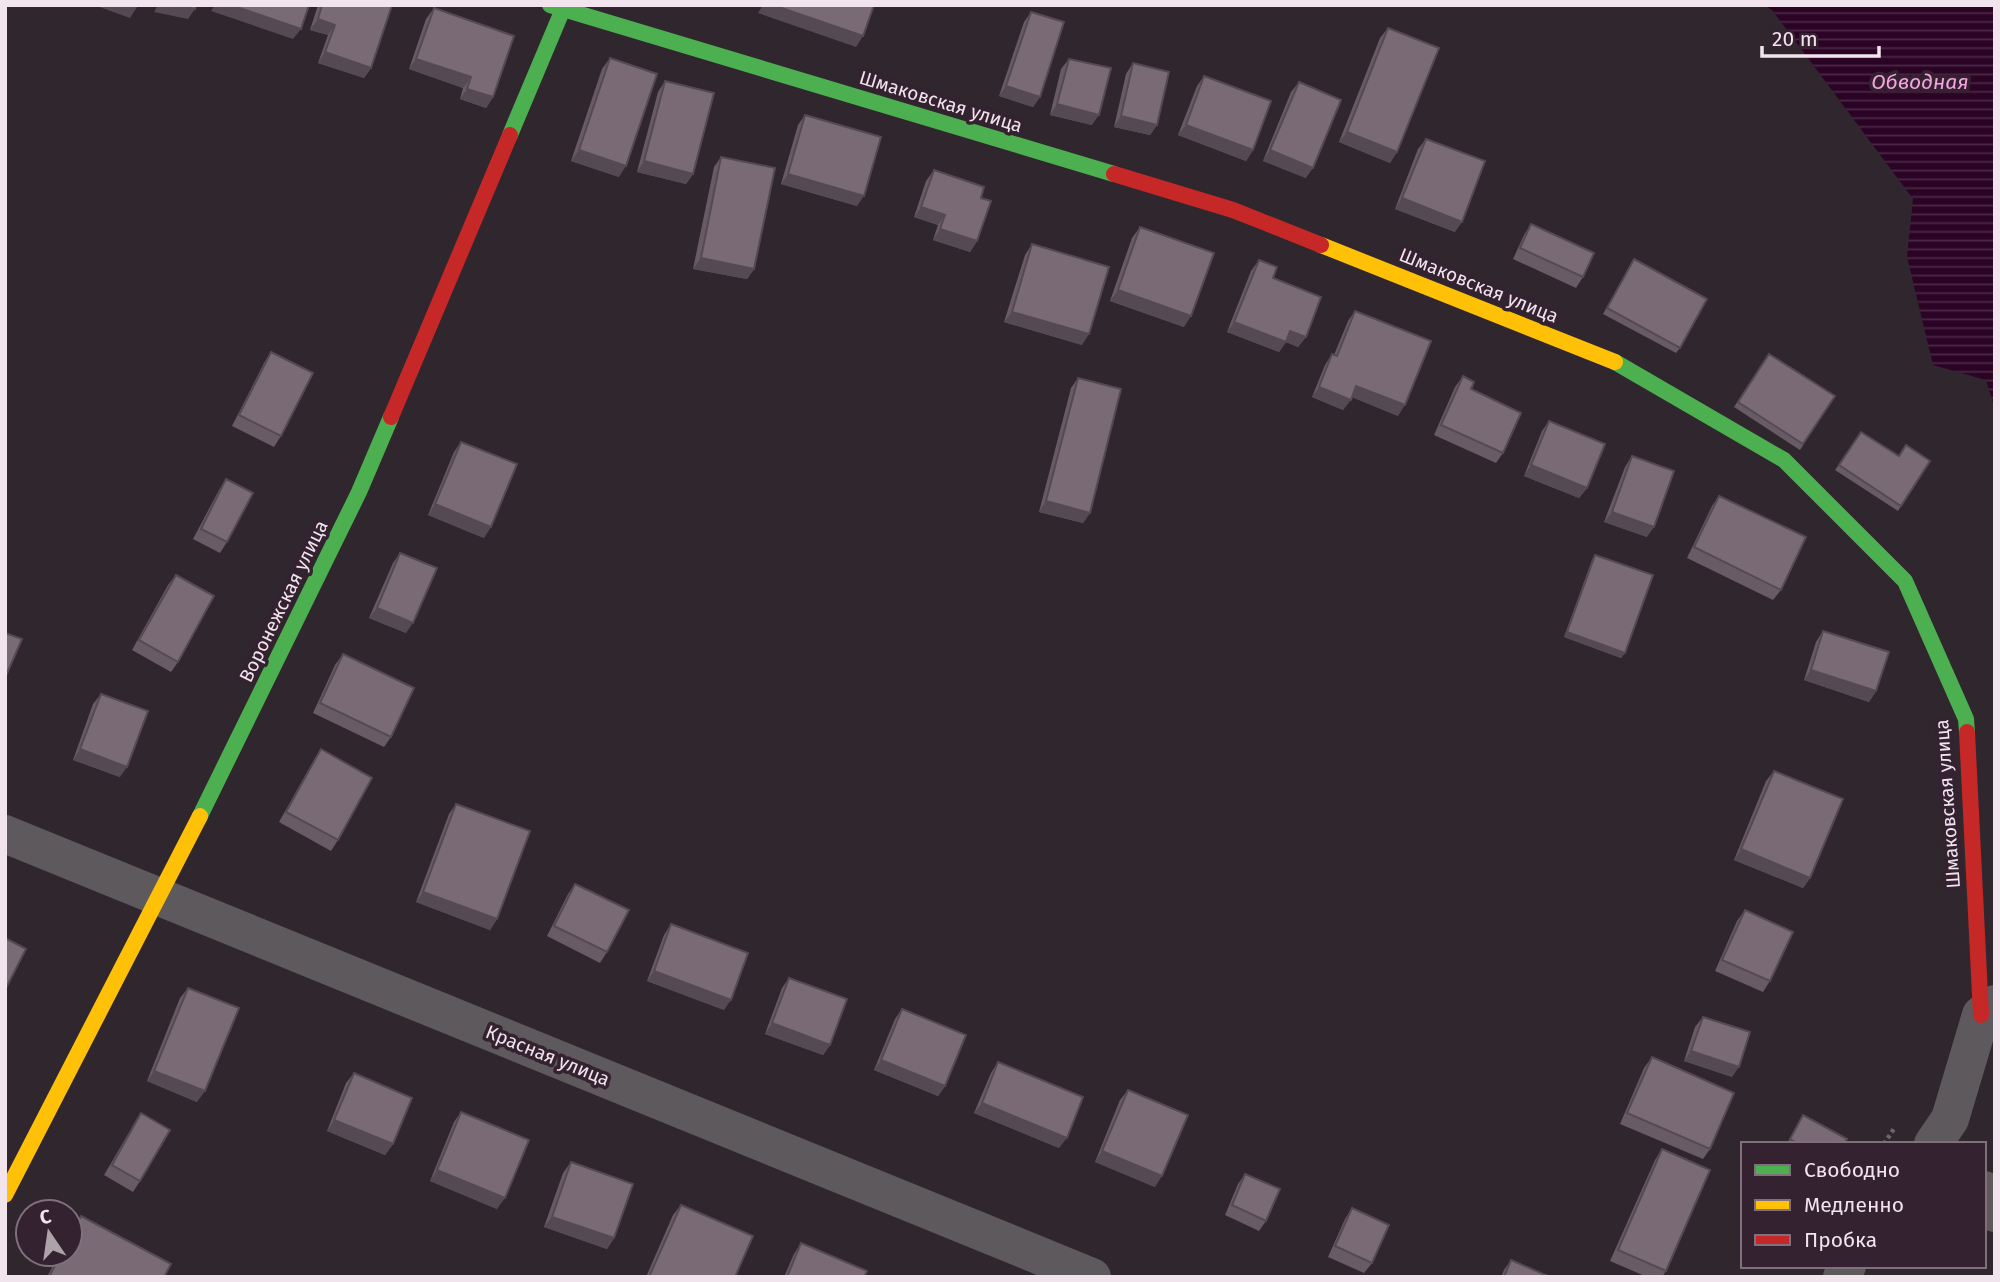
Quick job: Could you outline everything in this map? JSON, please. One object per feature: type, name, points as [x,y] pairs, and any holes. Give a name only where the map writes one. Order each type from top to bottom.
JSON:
[{"type":"street","name":"Воронежская улица","points":[[5,1195],[160,897],[359,492],[557,7]]},
{"type":"street","name":"Шмаковская улица","points":[[557,7],[1233,211],[1619,364],[1784,460],[1905,581],[1966,719],[1988,1009]]},
{"type":"street","name":"Красная улица","points":[[5,834],[1091,1277]]},
{"type":"street","points":[[1949,1136],[1988,1009]]},
{"type":"street","points":[[1986,1195],[1995,1213]]},
{"type":"water","name":"Обводная","points":[[1764,5],[1995,5],[1995,409],[1986,380],[1933,365],[1907,257],[1913,199],[1772,10]]},
{"type":"building","points":[[178,5],[196,5],[195,9]]},
{"type":"building","points":[[231,5],[309,5],[301,29]]},
{"type":"building","points":[[322,5],[392,5],[371,68],[325,52],[335,25],[318,19]]},
{"type":"building","points":[[773,5],[874,5],[863,36]]},
{"type":"building","points":[[434,8],[514,36],[493,97],[467,89],[471,77],[416,59]]},
{"type":"building","points":[[1031,12],[1064,22],[1040,97],[1006,86]]},
{"type":"building","points":[[1388,28],[1439,48],[1397,152],[1347,132]]},
{"type":"building","points":[[610,58],[657,74],[626,166],[579,150]]},
{"type":"building","points":[[1069,59],[1111,68],[1099,115],[1057,104]]},
{"type":"building","points":[[1133,63],[1169,72],[1157,125],[1121,116]]},
{"type":"building","points":[[1204,76],[1271,101],[1253,150],[1186,125]]},
{"type":"building","points":[[665,81],[714,93],[693,174],[644,161]]},
{"type":"building","points":[[1299,82],[1341,100],[1313,168],[1270,150]]},
{"type":"building","points":[[805,115],[881,137],[864,196],[788,174]]},
{"type":"building","points":[[1426,139],[1485,161],[1462,222],[1402,198]]},
{"type":"building","points":[[721,157],[775,168],[754,269],[701,258]]},
{"type":"building","points":[[934,170],[984,187],[981,198],[991,201],[977,241],[940,229],[945,215],[921,207]]},
{"type":"building","points":[[1531,224],[1594,253],[1583,277],[1520,248]]},
{"type":"building","points":[[1140,227],[1214,253],[1191,316],[1118,290]]},
{"type":"building","points":[[1032,244],[1109,267],[1089,334],[1012,312]]},
{"type":"building","points":[[1634,259],[1707,299],[1680,348],[1607,308]]},
{"type":"building","points":[[1259,260],[1277,267],[1273,278],[1321,297],[1306,337],[1290,331],[1286,342],[1234,322]]},
{"type":"building","points":[[1355,311],[1431,341],[1405,405],[1356,386],[1351,400],[1319,387],[1332,354],[1337,356]]},
{"type":"building","points":[[271,352],[313,373],[281,436],[239,415]]},
{"type":"building","points":[[1769,354],[1835,396],[1803,444],[1738,402]]},
{"type":"building","points":[[1463,376],[1474,382],[1471,389],[1521,413],[1503,453],[1441,425]]},
{"type":"building","points":[[1078,378],[1121,389],[1090,513],[1046,501]]},
{"type":"building","points":[[1549,421],[1605,444],[1587,488],[1531,465]]},
{"type":"building","points":[[1861,432],[1899,456],[1906,445],[1930,461],[1901,506],[1839,465]]},
{"type":"building","points":[[461,442],[517,464],[491,527],[435,504]]},
{"type":"building","points":[[1632,456],[1674,471],[1654,527],[1612,512]]},
{"type":"building","points":[[226,479],[253,493],[227,542],[201,529]]},
{"type":"building","points":[[1719,496],[1806,537],[1781,590],[1694,547]]},
{"type":"building","points":[[400,553],[437,568],[413,623],[377,608]]},
{"type":"building","points":[[1595,555],[1653,575],[1625,653],[1567,632]]},
{"type":"building","points":[[176,575],[214,596],[178,662],[139,640]]},
{"type":"building","points":[[1823,631],[1889,652],[1876,691],[1811,670]]},
{"type":"building","points":[[5,633],[22,639],[5,678]]},
{"type":"building","points":[[343,654],[414,688],[391,737],[320,703]]},
{"type":"building","points":[[101,694],[148,711],[127,767],[80,749]]},
{"type":"building","points":[[321,749],[372,778],[338,840],[286,812]]},
{"type":"building","points":[[1774,771],[1843,799],[1810,878],[1741,849]]},
{"type":"building","points":[[456,804],[530,831],[497,919],[423,892]]},
{"type":"building","points":[[575,884],[629,910],[607,952],[554,926]]},
{"type":"building","points":[[1745,910],[1793,932],[1770,981],[1722,960]]},
{"type":"building","points":[[671,924],[748,953],[731,1000],[654,971]]},
{"type":"building","points":[[5,938],[26,949],[5,990]]},
{"type":"building","points":[[789,978],[847,999],[830,1045],[772,1023]]},
{"type":"building","points":[[188,988],[239,1008],[205,1091],[154,1071]]},
{"type":"building","points":[[902,1009],[966,1035],[945,1086],[881,1060]]},
{"type":"building","points":[[1703,1017],[1750,1032],[1739,1067],[1691,1051]]},
{"type":"building","points":[[1652,1057],[1734,1093],[1710,1149],[1627,1113]]},
{"type":"building","points":[[998,1062],[1083,1097],[1067,1138],[982,1103]]},
{"type":"building","points":[[354,1073],[412,1098],[393,1144],[334,1120]]},
{"type":"building","points":[[1128,1090],[1188,1115],[1162,1176],[1102,1151]]},
{"type":"building","points":[[461,1112],[529,1140],[505,1198],[437,1170]]},
{"type":"building","points":[[141,1113],[170,1130],[140,1181],[112,1165]]},
{"type":"building","points":[[1803,1115],[1847,1139],[1845,1142],[1795,1142],[1790,1139]]},
{"type":"building","points":[[1662,1149],[1710,1170],[1666,1271],[1618,1250]]},
{"type":"building","points":[[571,1162],[633,1184],[614,1238],[552,1217]]},
{"type":"building","points":[[1245,1174],[1280,1189],[1266,1221],[1232,1205]]},
{"type":"building","points":[[681,1205],[753,1236],[735,1277],[649,1277]]},
{"type":"building","points":[[1352,1208],[1389,1225],[1372,1263],[1335,1246]]},
{"type":"building","points":[[84,1218],[171,1264],[164,1277],[50,1275],[54,1268],[84,1268]]},
{"type":"building","points":[[801,1243],[867,1271],[864,1277],[787,1277]]},
{"type":"building","points":[[1511,1260],[1550,1277],[1504,1277]]},
{"type":"traffic: fast","points":[[550,5],[1114,174]]},
{"type":"traffic: fast","points":[[510,135],[563,9]]},
{"type":"traffic: fast","points":[[1615,362],[1784,460],[1905,581],[1966,719],[1967,732]]},
{"type":"traffic: fast","points":[[200,816],[359,492],[391,417]]},
{"type":"traffic: slow","points":[[1321,245],[1615,362]]},
{"type":"traffic: slow","points":[[5,1195],[200,816]]},
{"type":"traffic: jam","points":[[391,417],[510,135]]},
{"type":"traffic: jam","points":[[1114,174],[1233,210],[1321,245]]},
{"type":"traffic: jam","points":[[1967,732],[1981,1015]]}]
